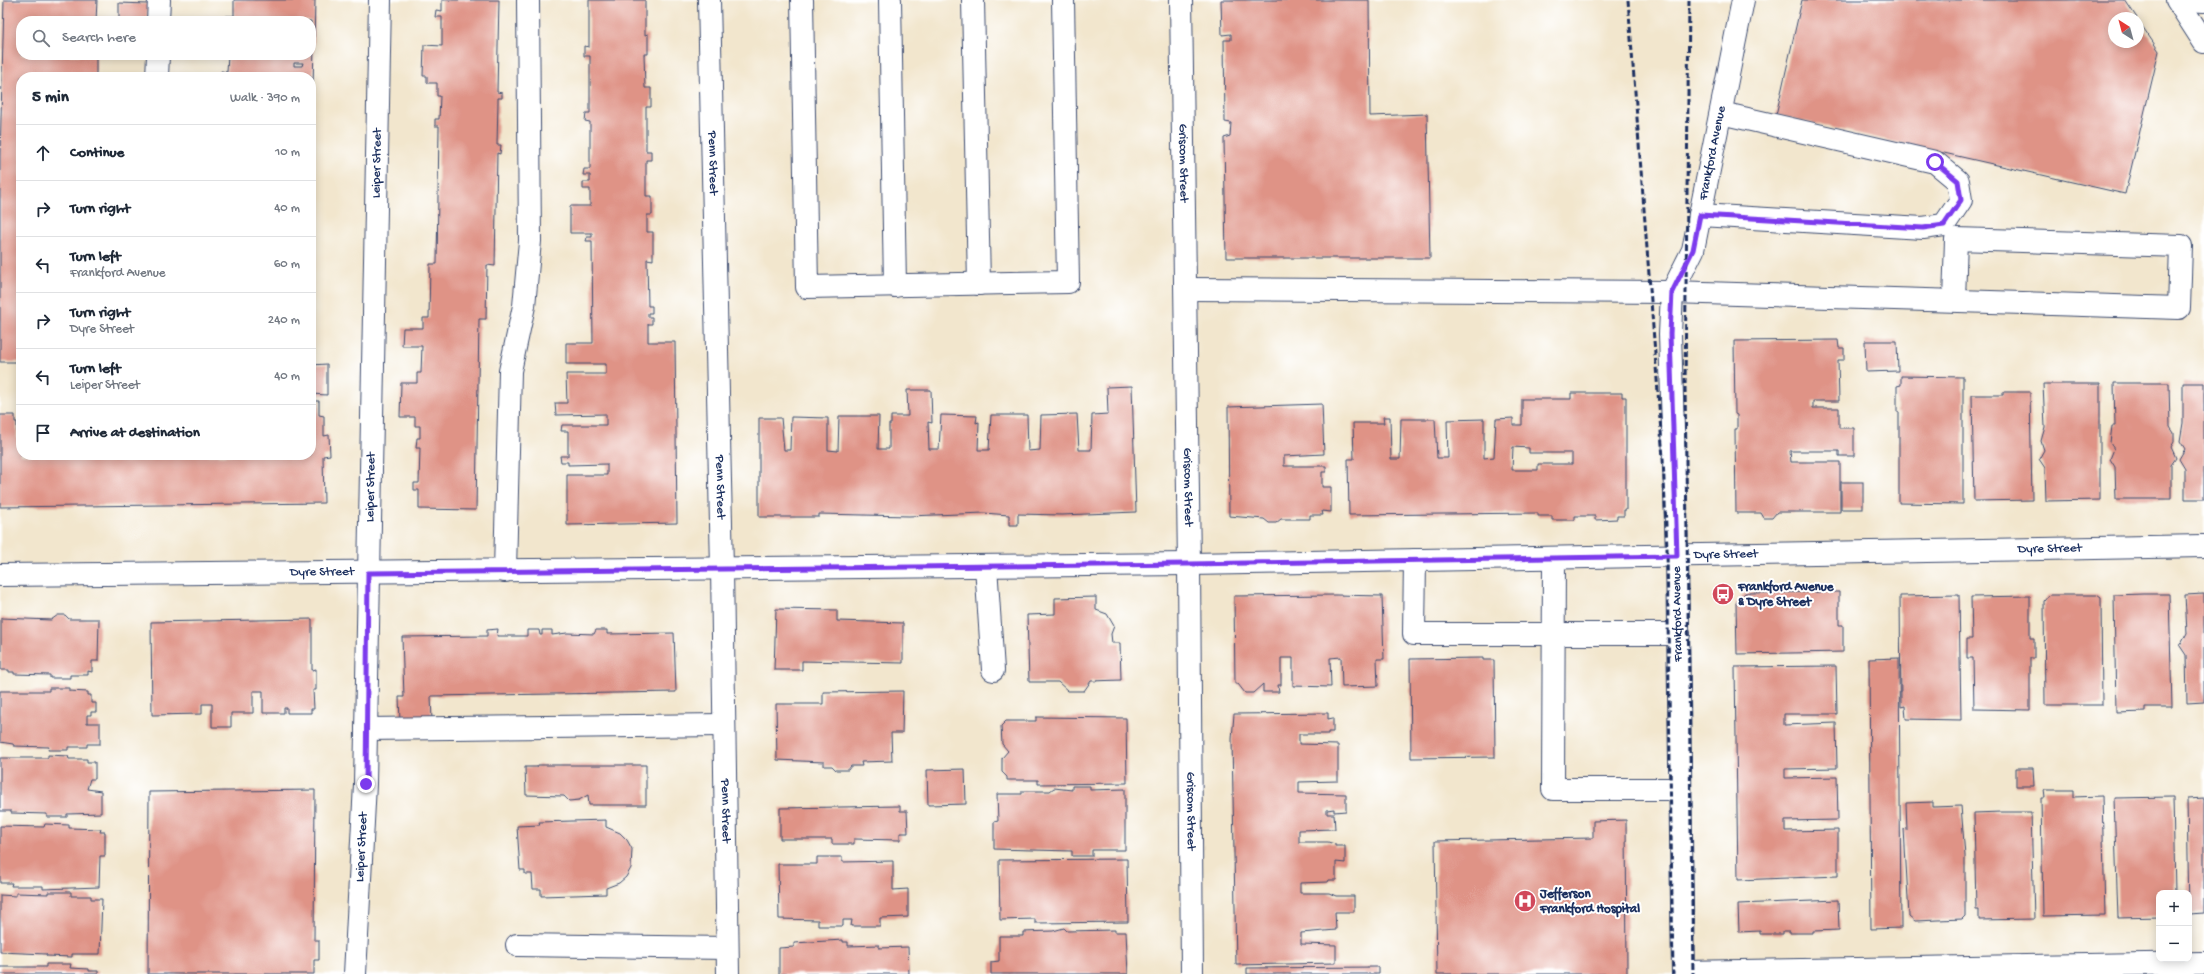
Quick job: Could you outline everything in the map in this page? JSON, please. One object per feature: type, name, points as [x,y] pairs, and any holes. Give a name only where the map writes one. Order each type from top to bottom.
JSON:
[{"type":"street","points":[[158,16],[159,0]]},
{"type":"street","name":"Leiper Street","points":[[355,974],[366,784],[368,573],[380,0]]},
{"type":"street","points":[[505,571],[510,371],[524,306],[530,240],[528,0]]},
{"type":"street","name":"Penn Street","points":[[709,0],[722,568],[723,726],[728,974]]},
{"type":"street","points":[[802,0],[807,288],[1068,282],[1063,0]]},
{"type":"street","points":[[890,0],[895,286]]},
{"type":"street","points":[[974,0],[979,284]]},
{"type":"street","name":"Griscom Street","points":[[1180,0],[1186,289],[1192,974]]},
{"type":"street","name":"Frankford Avenue","points":[[1683,973],[1679,634],[1670,334],[1672,292],[1693,250],[1743,0]]},
{"type":"street","points":[[2177,0],[2204,42]]},
{"type":"street","points":[[2187,0],[2204,2]]},
{"type":"street","points":[[157,72],[158,60]]},
{"type":"street","points":[[1700,215],[1923,228],[1944,225],[1961,200],[1958,181],[1935,162],[1720,113]]},
{"type":"street","points":[[1186,289],[1672,292],[1954,301],[2179,308],[2181,246],[1956,239],[1954,301]]},
{"type":"street","name":"Dyre Street","points":[[0,575],[368,573],[1189,564],[2204,546]]},
{"type":"street","points":[[1554,558],[1553,789],[1680,789]]},
{"type":"street","points":[[1415,560],[1414,634],[1679,634]]},
{"type":"street","points":[[986,566],[993,670]]},
{"type":"street","points":[[366,729],[723,726]]},
{"type":"street","points":[[518,945],[727,948]]},
{"type":"street","points":[[1683,973],[2204,963]]},
{"type":"building","points":[[4,0],[97,0],[96,16],[16,16],[16,60],[96,60],[96,72],[16,72],[16,362],[0,362],[0,156]]},
{"type":"building","points":[[234,0],[315,0],[315,16],[234,16]]},
{"type":"building","points":[[442,0],[499,0],[497,92],[502,93],[502,98],[498,98],[497,145],[501,145],[500,154],[497,153],[495,266],[487,265],[486,319],[479,319],[476,510],[419,509],[419,490],[414,490],[414,483],[419,483],[420,448],[416,448],[417,438],[420,438],[420,426],[415,426],[415,417],[400,417],[401,383],[417,383],[417,373],[421,373],[422,346],[402,346],[403,328],[423,328],[423,318],[429,318],[430,264],[437,264],[439,126],[435,126],[435,119],[439,119],[440,96],[437,96],[437,83],[427,83],[427,76],[423,76],[424,45],[442,46],[442,17],[435,17],[436,10],[442,11]]},
{"type":"building","points":[[589,0],[645,0],[645,35],[648,34],[648,54],[644,54],[645,88],[651,88],[651,107],[646,107],[646,151],[651,151],[651,160],[646,160],[646,196],[652,196],[652,215],[647,215],[647,232],[653,232],[653,260],[647,259],[648,306],[652,306],[652,313],[648,313],[648,317],[652,317],[652,324],[648,324],[648,342],[675,342],[677,523],[567,525],[567,475],[607,475],[607,464],[568,465],[568,462],[561,462],[560,456],[568,456],[568,431],[561,431],[562,425],[606,425],[606,414],[556,415],[555,403],[567,403],[566,374],[606,374],[606,364],[566,364],[566,343],[593,343],[592,241],[586,241],[587,237],[592,237],[592,233],[570,233],[570,206],[590,206],[590,189],[583,189],[583,182],[590,182],[590,175],[583,175],[584,169],[590,169],[590,122],[585,121],[586,113],[590,113],[590,56],[584,56],[584,46],[589,47]]},
{"type":"building","points":[[1221,0],[1369,0],[1370,116],[1427,114],[1430,258],[1226,258],[1224,138],[1230,136],[1231,123],[1225,122],[1224,40],[1231,40],[1231,34],[1222,35]]},
{"type":"building","points":[[1802,0],[2125,0],[2133,12],[2108,12],[2108,48],[2144,48],[2144,29],[2159,51],[2125,194],[1776,115]]},
{"type":"building","points":[[119,3],[148,4],[147,16],[119,16]]},
{"type":"building","points":[[228,60],[314,60],[313,72],[227,72]],"holes":[[[294,63],[303,63],[302,66],[294,66]]]},
{"type":"building","points":[[1838,340],[1839,348],[1844,348],[1844,360],[1838,360],[1839,401],[1813,401],[1813,408],[1839,408],[1839,428],[1854,428],[1854,456],[1839,456],[1839,451],[1790,451],[1791,462],[1840,462],[1840,512],[1777,512],[1772,518],[1764,518],[1761,513],[1736,513],[1735,429],[1737,429],[1737,415],[1735,414],[1734,341]]},
{"type":"building","points":[[1865,341],[1897,341],[1898,371],[1866,372]]},
{"type":"building","points":[[327,364],[327,395],[316,394],[316,365]]},
{"type":"building","points":[[1901,376],[1963,377],[1963,504],[1899,503],[1899,412],[1897,412],[1897,386],[1901,385]]},
{"type":"building","points":[[2114,383],[2169,383],[2170,427],[2174,433],[2174,442],[2171,447],[2176,458],[2171,465],[2171,499],[2116,499],[2115,467],[2110,459],[2114,449],[2110,443],[2112,426],[2115,426]]},
{"type":"building","points":[[2183,383],[2204,383],[2204,499],[2185,499],[2185,469],[2179,459],[2185,449],[2180,441],[2183,423]]},
{"type":"building","points":[[2043,384],[2100,384],[2100,500],[2046,501],[2045,468],[2039,459],[2044,450],[2041,441],[2045,427]]},
{"type":"building","points":[[1132,386],[1136,512],[1062,515],[1018,514],[1018,525],[1009,525],[1009,515],[984,513],[909,516],[819,514],[819,517],[759,517],[759,418],[781,418],[784,450],[790,450],[791,417],[828,418],[828,450],[838,451],[839,416],[879,416],[878,449],[889,449],[889,424],[891,424],[891,416],[908,416],[907,390],[931,390],[932,423],[928,422],[929,449],[939,449],[941,415],[977,416],[976,423],[979,422],[978,450],[989,450],[991,415],[1027,415],[1028,451],[1040,450],[1041,415],[1077,414],[1079,450],[1091,450],[1092,415],[1108,414],[1107,387]]},
{"type":"building","points":[[2003,392],[2030,392],[2032,500],[1974,501],[1972,395],[2003,395]]},
{"type":"building","points":[[1571,393],[1622,393],[1622,397],[1626,397],[1626,510],[1624,510],[1624,516],[1617,516],[1617,519],[1595,520],[1595,516],[1575,516],[1575,520],[1552,520],[1552,516],[1538,516],[1538,513],[1349,515],[1348,459],[1354,459],[1353,423],[1384,423],[1383,417],[1390,417],[1391,459],[1400,459],[1401,419],[1435,419],[1437,458],[1448,458],[1447,420],[1484,419],[1484,458],[1494,457],[1496,419],[1513,418],[1513,425],[1522,425],[1522,399],[1571,399]],"holes":[[[1513,447],[1529,448],[1529,453],[1572,453],[1572,464],[1538,464],[1538,470],[1512,470]]]},
{"type":"building","points":[[316,401],[319,401],[319,415],[324,416],[324,436],[329,435],[330,455],[323,456],[324,503],[0,507],[0,415],[15,415],[16,460],[316,460]]},
{"type":"building","points":[[1322,404],[1324,454],[1284,456],[1284,466],[1326,466],[1326,472],[1322,472],[1322,487],[1331,487],[1331,512],[1322,511],[1323,515],[1310,515],[1310,519],[1281,519],[1276,523],[1269,523],[1264,519],[1229,516],[1228,407]]},
{"type":"building","points":[[1841,482],[1863,482],[1863,509],[1841,509]]},
{"type":"building","points":[[1839,592],[1839,625],[1843,625],[1843,652],[1737,654],[1736,603],[1745,593]]},
{"type":"building","points":[[2169,594],[2172,707],[2145,707],[2145,712],[2116,713],[2114,595]]},
{"type":"building","points":[[2204,594],[2204,702],[2187,703],[2186,655],[2180,646],[2187,633],[2185,595]]},
{"type":"building","points":[[1959,595],[1961,720],[1906,719],[1905,706],[1901,707],[1900,596]]},
{"type":"building","points":[[2049,595],[2097,595],[2101,598],[2102,705],[2045,705],[2044,601]]},
{"type":"building","points":[[1234,596],[1382,596],[1384,659],[1377,659],[1378,686],[1342,687],[1341,657],[1330,658],[1331,687],[1293,686],[1293,658],[1281,658],[1281,685],[1278,685],[1279,692],[1263,692],[1263,684],[1253,693],[1245,693],[1238,684],[1235,684]]},
{"type":"building","points":[[2030,596],[2030,638],[2034,638],[2034,658],[2030,658],[2030,710],[1974,709],[1973,658],[1967,658],[1967,639],[1972,639],[1971,597]]},
{"type":"building","points":[[1096,597],[1096,610],[1107,614],[1114,626],[1111,634],[1112,643],[1120,643],[1121,680],[1091,681],[1084,691],[1068,691],[1058,682],[1029,682],[1027,615],[1055,614],[1055,598]]},
{"type":"building","points":[[776,609],[837,610],[837,621],[903,623],[903,663],[802,661],[802,670],[774,670]]},
{"type":"building","points":[[58,615],[65,615],[69,619],[99,619],[98,661],[92,661],[92,672],[88,671],[88,675],[70,675],[70,678],[50,678],[50,675],[14,674],[14,672],[9,672],[9,670],[1,670],[1,618],[51,620]]},
{"type":"building","points":[[312,619],[312,670],[316,669],[316,690],[313,690],[314,709],[311,709],[311,713],[287,713],[287,708],[284,708],[284,713],[263,713],[263,691],[253,691],[253,713],[231,713],[231,727],[212,727],[212,704],[202,704],[202,714],[152,715],[151,622]]},
{"type":"building","points":[[498,629],[497,636],[527,636],[527,630],[539,630],[540,635],[542,635],[542,630],[552,630],[552,635],[567,633],[594,634],[596,630],[607,630],[607,634],[674,633],[676,692],[431,696],[432,721],[400,722],[399,697],[404,697],[402,637],[487,636],[487,630]]},
{"type":"building","points":[[1483,658],[1483,660],[1494,660],[1495,757],[1411,758],[1410,659]]},
{"type":"building","points":[[1899,658],[1901,928],[1871,929],[1869,659]]},
{"type":"building","points":[[1836,666],[1837,714],[1784,714],[1784,725],[1836,723],[1837,768],[1785,769],[1785,778],[1837,777],[1838,820],[1785,821],[1785,831],[1838,830],[1838,876],[1738,880],[1735,667]]},
{"type":"building","points":[[49,688],[69,688],[69,691],[88,692],[88,695],[91,695],[91,703],[96,703],[96,712],[91,712],[91,715],[87,715],[87,723],[100,723],[100,744],[87,744],[87,747],[68,747],[68,750],[48,750],[49,747],[14,746],[13,744],[0,742],[0,691],[49,691]]},
{"type":"building","points":[[903,691],[902,733],[891,733],[892,761],[861,762],[862,766],[851,766],[848,770],[836,770],[832,766],[824,766],[824,762],[777,760],[776,704],[823,704],[823,692]]},
{"type":"building","points":[[1328,713],[1328,719],[1333,718],[1333,732],[1328,732],[1328,734],[1299,734],[1299,744],[1338,745],[1338,781],[1299,782],[1299,793],[1346,794],[1346,811],[1334,812],[1334,809],[1327,810],[1327,814],[1334,814],[1335,829],[1299,830],[1299,842],[1328,842],[1335,844],[1335,846],[1345,846],[1345,863],[1336,862],[1336,880],[1329,880],[1328,882],[1300,883],[1300,893],[1329,893],[1336,896],[1354,896],[1354,912],[1335,912],[1336,930],[1301,933],[1301,944],[1336,945],[1336,963],[1236,965],[1232,739],[1234,714]]},
{"type":"building","points":[[1036,717],[1126,718],[1127,783],[1038,784],[1038,780],[1007,780],[1007,777],[1002,772],[1002,758],[1008,751],[1002,744],[1001,726],[1006,721],[1036,721]]},
{"type":"building","points":[[48,755],[68,756],[69,759],[87,759],[87,762],[95,762],[95,779],[90,779],[87,789],[101,791],[101,813],[67,814],[67,817],[47,817],[47,814],[11,813],[11,811],[0,811],[0,758],[48,758]]},
{"type":"building","points":[[538,765],[646,765],[646,805],[589,805],[588,795],[579,800],[569,801],[564,796],[526,795],[525,767],[537,767]]},
{"type":"building","points":[[2016,768],[2033,768],[2034,786],[2016,786]]},
{"type":"building","points":[[965,769],[966,804],[928,805],[927,770]]},
{"type":"building","points":[[1072,786],[1090,786],[1090,790],[1125,789],[1125,850],[1092,850],[1092,856],[1072,856],[1072,851],[994,849],[994,822],[998,821],[997,794],[1022,794],[1022,791],[1050,791],[1054,788],[1072,790]]},
{"type":"building","points":[[315,790],[314,940],[319,940],[319,960],[314,960],[314,974],[148,974],[149,792]]},
{"type":"building","points":[[2044,790],[2073,790],[2073,797],[2102,796],[2105,915],[2043,916],[2041,798],[2045,798]]},
{"type":"building","points":[[2173,797],[2175,890],[2156,890],[2156,917],[2118,918],[2114,798]]},
{"type":"building","points":[[2204,798],[2204,913],[2192,914],[2192,890],[2189,890],[2187,799]]},
{"type":"building","points":[[1933,802],[1933,807],[1961,806],[1965,856],[1965,916],[1962,919],[1915,921],[1909,916],[1904,829],[1907,830],[1906,803]]},
{"type":"building","points":[[900,806],[900,811],[907,811],[908,833],[900,833],[900,840],[854,839],[854,844],[832,844],[832,839],[780,839],[780,808]]},
{"type":"building","points":[[2031,812],[2034,919],[1979,920],[1979,910],[1976,910],[1974,813]]},
{"type":"building","points":[[606,820],[606,827],[620,833],[627,840],[632,849],[631,868],[626,877],[619,883],[606,888],[606,894],[541,896],[541,889],[533,889],[532,874],[525,874],[525,870],[520,870],[517,826],[540,825],[539,822]]},
{"type":"building","name":"Jefferson Frankford Hospital","points":[[1626,820],[1627,974],[1437,974],[1435,841],[1593,838],[1593,821]]},
{"type":"building","points":[[45,824],[69,825],[69,828],[101,829],[100,832],[105,832],[105,856],[100,856],[99,887],[43,889],[43,886],[11,886],[12,883],[0,883],[0,826],[44,827]]},
{"type":"building","points":[[817,857],[842,857],[842,862],[893,861],[893,890],[908,889],[908,917],[880,918],[880,926],[851,926],[852,920],[843,920],[843,926],[818,926],[818,920],[779,919],[778,864],[817,864]]},
{"type":"building","points":[[1127,859],[1128,922],[1035,923],[1035,919],[1000,920],[999,860]]},
{"type":"building","points":[[48,892],[71,892],[71,896],[91,896],[91,899],[102,899],[100,954],[72,954],[72,957],[0,952],[0,895],[16,896],[16,893],[48,894]]},
{"type":"building","points":[[1838,900],[1839,930],[1813,931],[1813,933],[1790,933],[1790,931],[1783,931],[1783,934],[1760,934],[1760,931],[1739,932],[1738,904]]},
{"type":"building","points":[[1064,928],[1067,931],[1115,930],[1115,932],[1126,932],[1128,974],[991,974],[991,962],[999,961],[999,936],[1023,936],[1023,932],[1053,931]]},
{"type":"building","points":[[843,940],[843,942],[848,942],[848,946],[879,945],[879,948],[908,947],[909,974],[779,974],[779,948],[794,947],[794,943]]},
{"type":"building","points":[[46,964],[71,964],[70,968],[89,969],[89,971],[98,971],[98,974],[0,974],[0,967],[46,967]]},
{"type":"building","points":[[1379,967],[1379,974],[1247,974],[1247,968]]},
{"type":"railway","points":[[1628,0],[1663,458],[1667,548],[1673,974]]},
{"type":"railway","points":[[1689,0],[1685,387],[1693,974]]},
{"type":"place","name":"Frankford Avenue & Dyre Street","points":[[1723,594]]},
{"type":"place","name":"Jefferson Frankford Hospital","points":[[1525,901]]},
{"type":"route","points":[[366,784],[368,573],[1189,564],[1677,556],[1670,334],[1672,292],[1693,250],[1700,215],[1923,228],[1944,225],[1961,200],[1958,181],[1935,162]]}]
